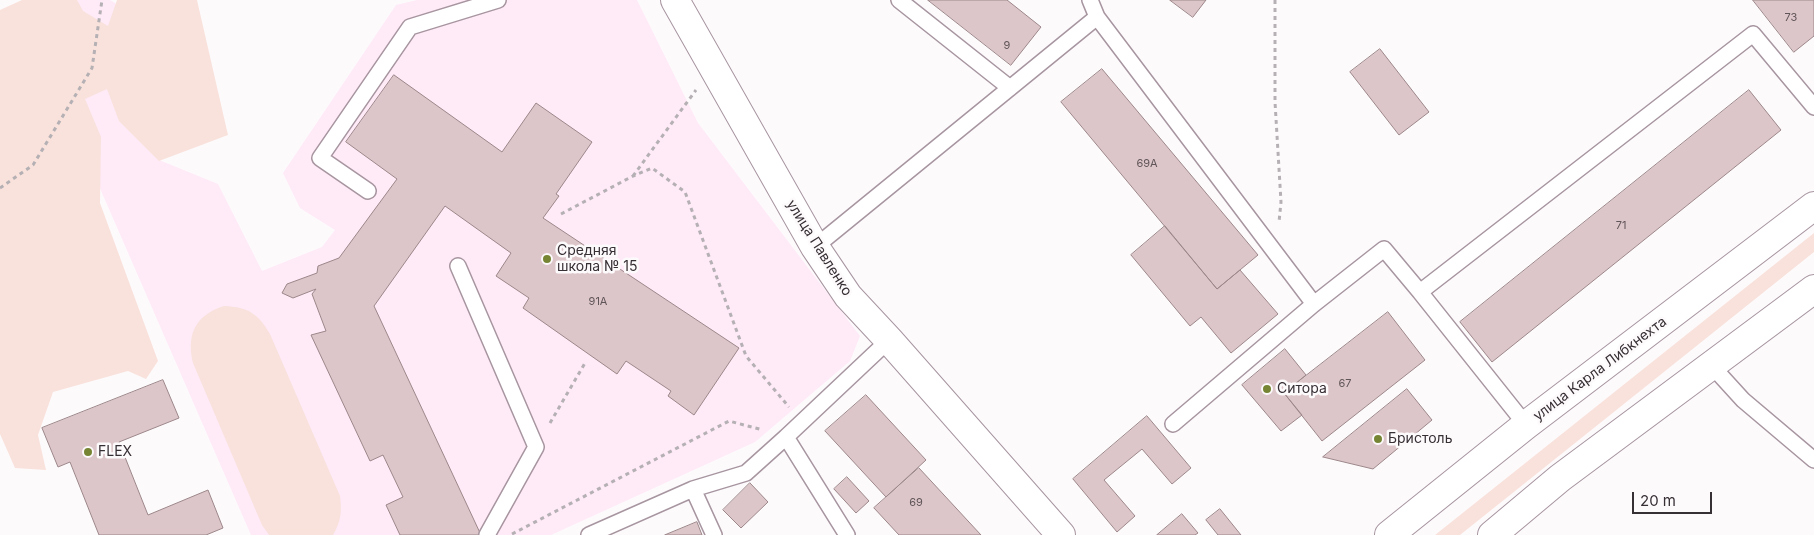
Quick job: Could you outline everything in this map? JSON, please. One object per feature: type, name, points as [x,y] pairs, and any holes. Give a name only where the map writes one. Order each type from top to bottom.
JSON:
[{"type":"main road","name":"улица Павленко","points":[[675,0],[815,247],[848,296],[1061,535]]},
{"type":"main road","name":"улица Карла Либкнехта","points":[[1389,535],[1526,425],[1814,206]]},
{"type":"main road","points":[[1492,535],[1560,478],[1814,289]]},
{"type":"lane","points":[[368,191],[320,158],[410,27],[498,0]]},
{"type":"lane","points":[[899,0],[1010,88]]},
{"type":"lane","points":[[1090,0],[1097,16],[1314,304]]},
{"type":"lane","points":[[815,247],[1097,16]]},
{"type":"lane","points":[[1420,292],[1753,34],[1814,108]]},
{"type":"lane","points":[[1173,424],[1314,304],[1384,249],[1526,425]]},
{"type":"lane","points":[[458,266],[536,447],[487,535]]},
{"type":"lane","points":[[589,535],[693,489],[746,473],[889,340]]},
{"type":"lane","points":[[1712,366],[1743,400],[1814,460]]},
{"type":"lane","points":[[786,437],[847,535]]},
{"type":"lane","points":[[693,489],[714,535]]},
{"type":"path","points":[[0,188],[33,165],[92,68],[102,0]]},
{"type":"path","points":[[1275,0],[1275,102],[1281,202],[1275,252]]},
{"type":"path","points":[[633,176],[712,67]]},
{"type":"path","points":[[561,214],[652,168],[685,192],[746,356],[803,422]]},
{"type":"path","points":[[536,447],[585,363]]},
{"type":"path","points":[[510,535],[729,420],[786,437]]},
{"type":"shaded area","points":[[22,0],[77,0],[83,11],[108,26],[117,0],[197,0],[228,135],[159,161],[119,121],[107,89],[85,99],[101,137],[100,203],[158,361],[146,379],[128,371],[53,392],[38,435],[46,470],[15,468],[0,434],[0,10]]},
{"type":"shaded area","name":"Средняя школа № 15","points":[[38,0],[110,0],[130,12],[159,160],[218,184],[262,271],[322,247],[335,230],[300,208],[283,173],[396,5],[417,0],[637,0],[698,123],[860,336],[850,361],[755,442],[551,535],[251,535],[21,7]]},
{"type":"shaded area","points":[[1814,233],[1814,252],[1460,535],[1435,535]]},
{"type":"shaded area","points":[[224,306],[240,308],[252,313],[261,321],[270,334],[340,496],[340,516],[333,535],[269,535],[262,525],[193,363],[191,353],[192,335],[195,327],[206,315]]},
{"type":"building","points":[[928,0],[1007,0],[1041,27],[1011,65]]},
{"type":"building","points":[[1170,0],[1206,0],[1193,17]]},
{"type":"building","points":[[1753,0],[1814,0],[1814,36],[1794,52]]},
{"type":"building","points":[[1380,49],[1429,112],[1399,135],[1350,72]]},
{"type":"building","points":[[1102,69],[1258,255],[1217,289],[1061,102]]},
{"type":"building","points":[[394,75],[502,152],[536,103],[592,142],[556,194],[559,196],[543,218],[739,348],[694,415],[668,396],[671,391],[626,361],[617,374],[523,308],[529,298],[496,276],[511,253],[445,206],[374,306],[481,535],[400,535],[386,505],[403,497],[383,455],[370,461],[311,335],[326,331],[312,294],[316,289],[293,298],[282,293],[287,284],[317,273],[318,266],[339,258],[397,179],[346,142]]},
{"type":"building","points":[[1749,90],[1781,130],[1492,362],[1460,322]]},
{"type":"building","points":[[1165,226],[1217,289],[1240,270],[1278,314],[1231,353],[1201,317],[1190,326],[1131,255]]},
{"type":"building","points":[[1388,312],[1425,360],[1322,441],[1284,393]]},
{"type":"building","name":"Ситора","points":[[1285,349],[1306,375],[1284,393],[1302,415],[1281,431],[1242,385]]},
{"type":"building","name":"FLEX","points":[[163,380],[179,418],[119,442],[148,515],[208,490],[223,528],[206,535],[99,535],[70,462],[58,467],[42,428]]},
{"type":"building","name":"Бристоль","points":[[1407,389],[1432,420],[1373,469],[1323,457]]},
{"type":"building","points":[[866,395],[926,460],[886,497],[825,431]]},
{"type":"building","points":[[1147,416],[1191,468],[1172,484],[1142,449],[1104,480],[1135,516],[1117,532],[1073,479]]},
{"type":"building","points":[[919,468],[981,535],[899,535],[874,508]]},
{"type":"building","points":[[847,477],[869,501],[856,513],[834,489]]},
{"type":"building","points":[[750,483],[768,502],[741,528],[723,510]]},
{"type":"building","points":[[1220,509],[1241,535],[1218,535],[1206,520]]},
{"type":"building","points":[[1182,514],[1198,533],[1195,535],[1157,535]]},
{"type":"building","points":[[697,522],[702,535],[665,535]]},
{"type":"place","name":"Средняя школа № 15","points":[[547,259]]},
{"type":"place","name":"Ситора","points":[[1267,389]]},
{"type":"place","name":"Бристоль","points":[[1378,439]]},
{"type":"place","name":"FLEX","points":[[88,452]]}]
